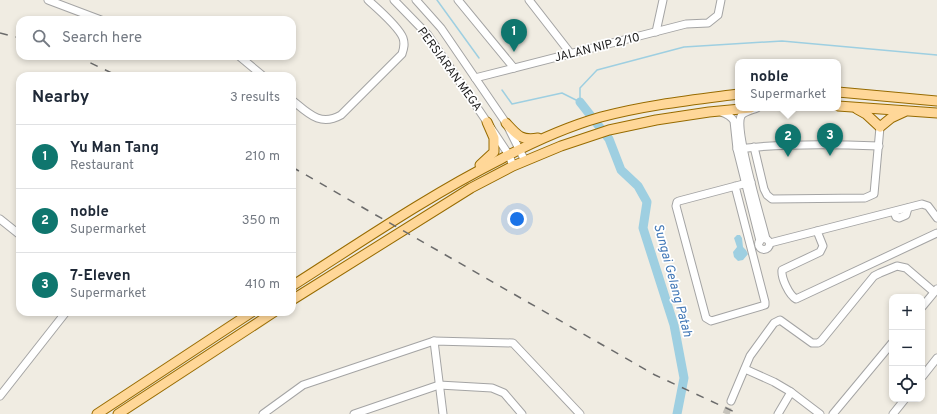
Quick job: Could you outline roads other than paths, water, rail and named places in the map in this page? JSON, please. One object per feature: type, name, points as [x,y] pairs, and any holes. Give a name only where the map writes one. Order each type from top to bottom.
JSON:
[{"type":"main road","points":[[841,92],[937,101]]},
{"type":"main road","points":[[296,283],[465,177],[520,149],[556,133],[601,117],[663,104],[735,94]]},
{"type":"main road","points":[[841,106],[937,113]]},
{"type":"main road","points":[[852,107],[866,114],[880,126],[891,118],[907,111]]},
{"type":"main road","points":[[296,297],[471,188],[513,166],[561,146],[609,130],[656,120],[735,110]]},
{"type":"main road","points":[[465,177],[494,152],[494,138],[488,122]]},
{"type":"main road","points":[[506,123],[516,134],[528,140],[556,133]]},
{"type":"main road","points":[[97,414],[246,316]]},
{"type":"main road","points":[[118,414],[268,316]]},
{"type":"street","points":[[48,0],[90,16]]},
{"type":"street","points":[[296,104],[308,114],[318,119],[326,120],[336,118],[346,110],[402,54],[404,48],[403,37],[368,0]]},
{"type":"street","name":"PERSIARAN MEGA","points":[[394,0],[428,34],[488,122],[513,166]]},
{"type":"street","name":"PERSIARAN MEGA","points":[[416,0],[441,28],[506,123],[525,161]]},
{"type":"street","points":[[458,0],[514,68]]},
{"type":"street","points":[[529,0],[571,54]]},
{"type":"street","points":[[656,32],[663,0]]},
{"type":"street","name":"JALAN NIP 2/10","points":[[475,78],[686,24],[708,23],[718,15],[721,0]]},
{"type":"street","points":[[244,60],[258,72]]},
{"type":"street","points":[[740,149],[741,116],[750,111]]},
{"type":"street","points":[[719,112],[727,114],[734,122],[748,183],[765,241],[817,232],[894,212],[896,217],[899,218],[906,215],[908,208],[926,205],[937,218]]},
{"type":"street","points":[[754,147],[764,190],[772,199],[839,197],[865,198],[874,194],[880,126]]},
{"type":"street","points":[[740,149],[754,147],[837,144],[879,146]]},
{"type":"street","points":[[735,186],[764,295],[765,305],[711,321],[706,318],[676,202],[735,186],[748,183]]},
{"type":"street","points":[[0,219],[16,232]]},
{"type":"street","points":[[817,232],[822,246],[820,252],[782,270],[781,275],[791,295],[796,299],[937,233]]},
{"type":"street","points":[[731,401],[750,356],[774,323],[780,320],[784,321],[812,343],[818,343],[874,276],[897,266],[906,268],[936,291],[925,304]]},
{"type":"street","points":[[0,396],[63,316]]},
{"type":"street","points":[[434,342],[444,414]]},
{"type":"street","points":[[263,414],[303,385],[434,342],[513,343],[580,414]]},
{"type":"street","points":[[833,414],[889,347]]},
{"type":"street","points":[[925,373],[937,358]]},
{"type":"street","points":[[745,369],[774,382],[791,392],[820,414]]},
{"type":"street","points":[[354,414],[439,385],[492,388],[504,393],[522,414]]},
{"type":"street","points":[[778,414],[791,392]]},
{"type":"street","points":[[893,414],[903,402]]},
{"type":"water","points":[[737,235],[740,235],[742,238],[743,247],[748,254],[743,260],[738,261],[734,257],[733,252],[737,247],[734,238]]},
{"type":"waterway","points":[[437,0],[479,58]]},
{"type":"waterway","points":[[502,90],[512,104],[562,93],[580,102],[580,88],[597,70],[684,47],[782,41],[937,55]]},
{"type":"waterway","name":"Sungai Gelang Patah","points":[[580,102],[609,139],[621,170],[638,186],[647,202],[643,228],[674,325],[684,378],[677,414]]},
{"type":"tunnel","points":[[726,414],[731,401]]},
{"type":"railway","points":[[0,33],[16,37]]},
{"type":"railway","points":[[84,60],[110,72]]},
{"type":"railway","points":[[296,169],[655,375],[739,414]]},
{"type":"place","name":"Yu Man Tang","points":[[514,52]]},
{"type":"place","name":"7-Eleven","points":[[830,156]]},
{"type":"place","name":"noble","points":[[788,157]]}]
